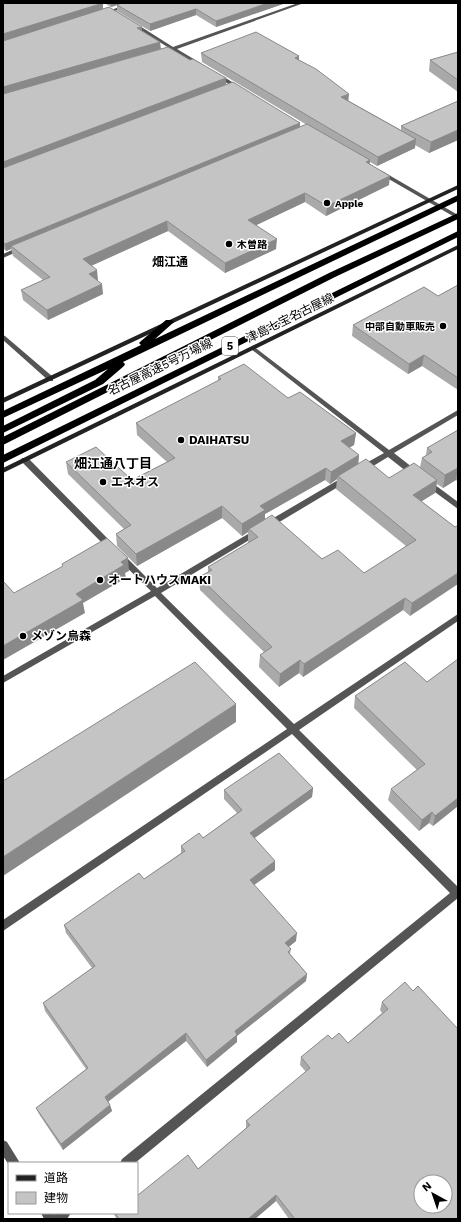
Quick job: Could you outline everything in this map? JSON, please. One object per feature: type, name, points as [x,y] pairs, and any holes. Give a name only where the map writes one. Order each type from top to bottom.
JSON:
[{"type":"highway","name":"名古屋高速5号万場線","points":[[3,415],[458,198]]},
{"type":"highway","points":[[3,441],[332,275],[458,217]]},
{"type":"highway","name":"名古屋高速5号万場線","points":[[3,459],[458,234]]},
{"type":"highway","points":[[3,430],[99,382],[169,322]]},
{"type":"main road","points":[[3,401],[458,187]]},
{"type":"main road","name":"津島七宝名古屋線","points":[[3,471],[458,247]]},
{"type":"street","points":[[96,15],[134,3]]},
{"type":"street","points":[[166,51],[302,3]]},
{"type":"street","points":[[104,7],[117,14]]},
{"type":"street","points":[[129,22],[207,69]]},
{"type":"street","points":[[214,73],[247,93]]},
{"type":"street","points":[[226,88],[234,85]]},
{"type":"street","points":[[376,170],[458,217]]},
{"type":"street","points":[[3,256],[25,247]]},
{"type":"street","points":[[3,337],[51,379]]},
{"type":"street","points":[[253,348],[458,506]]},
{"type":"street","points":[[3,680],[156,592],[458,412]]},
{"type":"street","points":[[25,460],[458,893],[127,1162]]},
{"type":"street","points":[[3,926],[292,728],[458,617]]},
{"type":"street","points":[[3,1146],[13,1162]]},
{"type":"building","points":[[3,3],[103,3],[3,34]]},
{"type":"building","points":[[122,3],[268,3],[216,21],[196,9],[150,24],[117,5]]},
{"type":"building","points":[[109,7],[142,27],[137,28],[160,42],[3,87],[3,41]]},
{"type":"building","points":[[256,32],[299,56],[295,58],[316,69],[349,94],[341,97],[416,139],[378,157],[201,53]]},
{"type":"building","points":[[168,47],[190,60],[193,59],[226,78],[3,162],[3,94]]},
{"type":"building","points":[[458,52],[458,80],[430,60]]},
{"type":"building","points":[[233,82],[300,123],[5,244],[3,242],[3,168]]},
{"type":"building","points":[[458,101],[458,130],[431,142],[401,126]]},
{"type":"building","points":[[307,124],[370,160],[366,162],[390,176],[327,206],[305,193],[248,220],[277,239],[225,263],[167,221],[83,259],[97,270],[89,274],[102,284],[47,310],[21,290],[50,277],[11,246]]},
{"type":"building","points":[[458,285],[458,378],[424,355],[409,364],[353,325],[424,287],[438,296]]},
{"type":"building","points":[[244,364],[288,398],[300,392],[356,433],[341,441],[359,455],[331,472],[326,468],[260,506],[265,510],[242,524],[222,506],[136,554],[116,534],[131,525],[66,462],[96,447],[132,480],[175,458],[136,423],[221,379],[218,377]]},
{"type":"building","points":[[458,430],[458,468],[445,475],[422,458],[432,452],[427,448]]},
{"type":"building","points":[[366,459],[389,478],[414,463],[437,480],[413,495],[455,527],[458,527],[458,573],[412,603],[405,598],[304,664],[300,660],[280,674],[260,655],[272,647],[199,577],[212,570],[208,567],[258,537],[249,529],[272,515],[322,559],[338,550],[364,573],[416,540],[338,476]]},
{"type":"building","points":[[107,538],[128,558],[121,562],[124,565],[76,594],[83,600],[3,646],[3,581],[14,593],[63,566],[62,564]]},
{"type":"building","points":[[458,659],[458,798],[435,816],[432,812],[422,820],[391,789],[425,764],[355,696],[405,662],[427,682]]},
{"type":"building","points":[[195,662],[236,704],[3,857],[3,781]]},
{"type":"building","points":[[279,753],[313,788],[250,833],[275,861],[250,880],[297,933],[285,943],[291,949],[288,952],[307,974],[235,1031],[237,1035],[206,1060],[186,1033],[105,1097],[110,1105],[61,1144],[36,1108],[88,1068],[43,1003],[95,966],[64,925],[139,873],[144,879],[185,851],[181,846],[199,833],[203,838],[242,810],[224,790]]},
{"type":"building","points":[[405,982],[413,991],[418,986],[458,1029],[458,1219],[295,1219],[276,1195],[248,1219],[119,1219],[116,1214],[138,1214],[138,1195],[188,1155],[198,1169],[250,1125],[246,1121],[310,1068],[301,1057],[328,1035],[332,1039],[339,1033],[348,1043],[388,1009],[382,1002]]},
{"type":"place","name":"Apple","points":[[327,203]]},
{"type":"place","name":"木曽路","points":[[229,244]]},
{"type":"place","name":"中部自動車販売","points":[[443,326]]},
{"type":"place","name":"DAIHATSU","points":[[181,440]]},
{"type":"place","name":"エネオス","points":[[103,482]]},
{"type":"place","name":"オートハウスMAKI","points":[[100,580]]},
{"type":"place","name":"メゾン烏森","points":[[23,636]]},
{"type":"district","name":"畑江通","points":[[170,262]]},
{"type":"district","name":"畑江通八丁目","points":[[113,463]]}]
